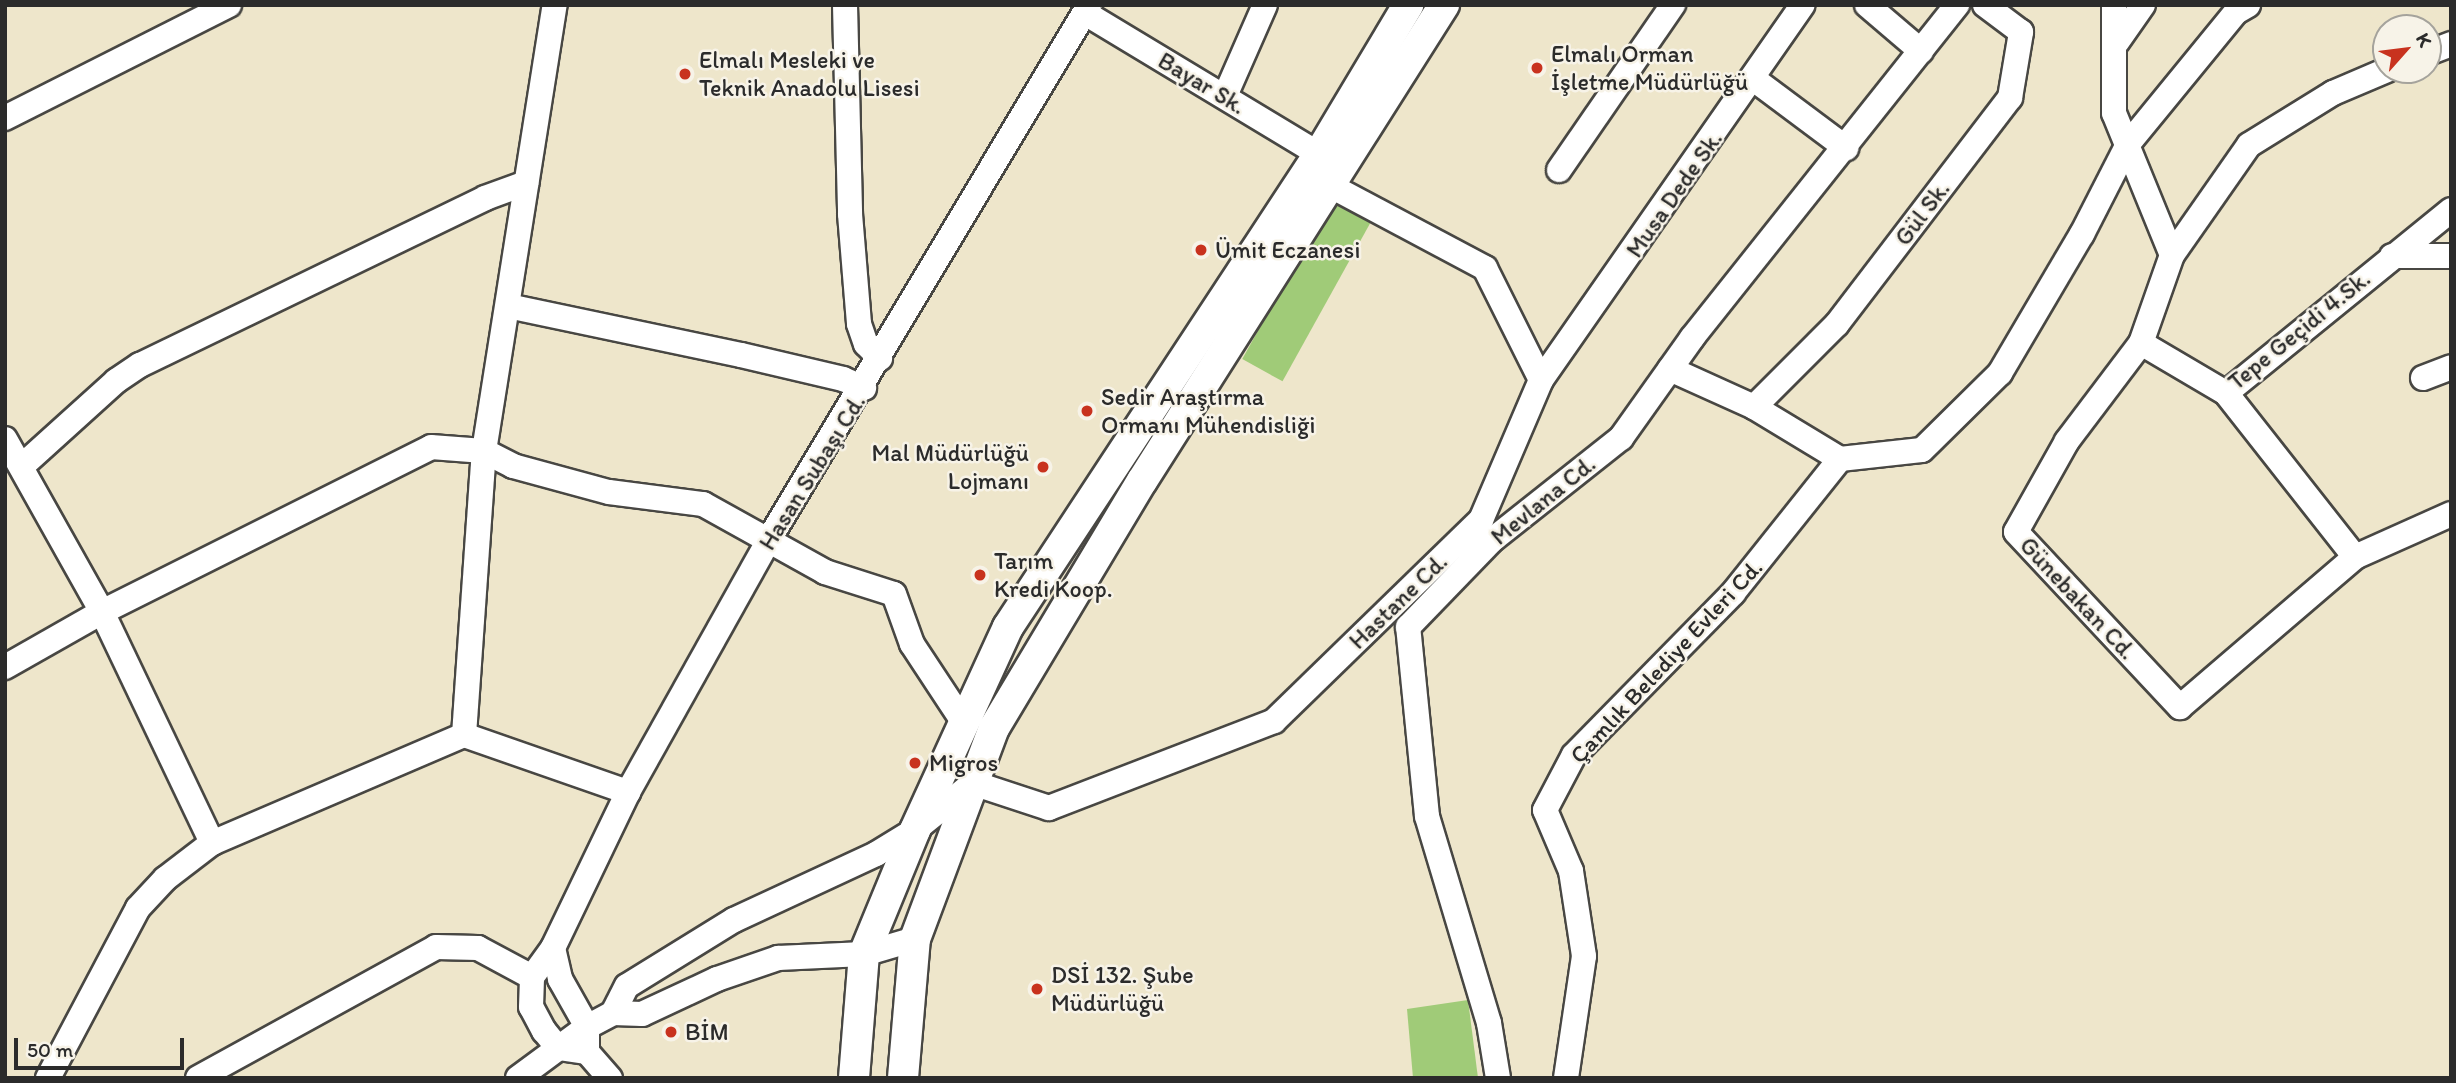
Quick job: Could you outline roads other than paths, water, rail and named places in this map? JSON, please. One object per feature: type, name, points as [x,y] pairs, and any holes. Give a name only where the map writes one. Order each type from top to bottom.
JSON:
[{"type":"main road","points":[[854,1078],[864,954],[915,830],[1008,627],[1319,154],[1408,5]]},
{"type":"main road","points":[[903,1078],[915,939],[994,728],[1142,481],[1444,5]]},
{"type":"street","points":[[5,118],[229,5]]},
{"type":"street","points":[[464,735],[484,451],[555,5]]},
{"type":"street","points":[[845,5],[850,214],[859,324],[866,344],[880,358]]},
{"type":"street","points":[[1225,96],[1265,5]]},
{"type":"street","points":[[1559,170],[1673,5]]},
{"type":"street","name":"Musa Dede Sk.","points":[[1541,380],[1755,80],[1803,5]]},
{"type":"street","points":[[1867,5],[1921,51]]},
{"type":"street","name":"Mevlana Cd.","points":[[1498,1078],[1489,1023],[1427,817],[1408,627],[1486,531],[1621,438],[1670,369],[1957,5]]},
{"type":"street","name":"Gül Sk.","points":[[1754,407],[1837,324],[2010,98],[2021,32],[1985,5]]},
{"type":"street","points":[[2114,5],[2117,42],[2114,113],[2172,254]]},
{"type":"street","points":[[2117,42],[2143,5]]},
{"type":"street","points":[[1670,369],[1754,407],[1840,459],[1922,450],[2000,373],[2082,234],[2127,144],[2236,12],[2248,5]]},
{"type":"street","name":"Hasan Subaşı Cd.","points":[[532,976],[553,948],[628,792],[768,541],[864,388],[1087,9]]},
{"type":"street","name":"Bayar Sk.","points":[[1087,9],[1319,154]]},
{"type":"street","name":"Günebakan Cd.","points":[[2355,557],[2180,707],[2016,532],[2067,441],[2141,343],[2172,254],[2249,145],[2333,93],[2372,76]]},
{"type":"street","points":[[1755,80],[1846,148]]},
{"type":"street","points":[[22,466],[116,381],[140,365],[485,198],[526,183]]},
{"type":"street","points":[[1329,185],[1485,268],[1541,380]]},
{"type":"street","name":"Tepe Geçidi 4.Sk.","points":[[2141,343],[2226,393],[2451,210]]},
{"type":"street","points":[[2392,256],[2451,256]]},
{"type":"street","points":[[508,306],[767,361],[843,379],[864,388]]},
{"type":"street","points":[[2423,378],[2451,368]]},
{"type":"street","name":"Hastane Cd.","points":[[973,783],[1049,808],[1274,721],[1486,531],[1541,380]]},
{"type":"street","points":[[2226,393],[2355,557],[2451,514]]},
{"type":"street","points":[[5,439],[102,612],[212,844]]},
{"type":"street","points":[[5,667],[102,612],[431,447],[484,451],[513,466],[609,492],[703,504],[825,572],[894,594],[912,645],[964,723]]},
{"type":"street","name":"Çamlık Belediye Evleri Cd.","points":[[1566,1078],[1584,956],[1572,871],[1545,810],[1574,755],[1733,593],[1840,459]]},
{"type":"street","points":[[48,1078],[138,908],[164,879],[212,844],[464,735],[628,792]]},
{"type":"street","points":[[613,1013],[627,986],[734,920],[876,854],[915,830],[973,783]]},
{"type":"street","points":[[518,1078],[587,1027],[613,1013],[642,1014],[718,979],[778,958],[864,954],[915,939]]},
{"type":"street","points":[[198,1078],[436,947],[478,948],[532,976],[531,1007],[558,1048],[587,1052],[610,1078]]},
{"type":"street","points":[[553,948],[560,979],[587,1027],[587,1052]]},
{"type":"place","name":"Elmalı Orman İşletme Müdürlüğü","points":[[1537,68]]},
{"type":"place","name":"Elmalı Mesleki ve Teknik Anadolu Lisesi","points":[[685,74]]},
{"type":"place","name":"Ümit Eczanesi","points":[[1201,250]]},
{"type":"place","name":"Sedir Araştırma Ormanı Mühendisliği","points":[[1087,411]]},
{"type":"place","name":"Mal Müdürlüğü Lojmanı","points":[[1043,467]]},
{"type":"place","name":"Tarım Kredi Koop.","points":[[980,575]]},
{"type":"place","name":"Migros","points":[[915,763]]},
{"type":"place","name":"DSİ 132. Şube Müdürlüğü","points":[[1037,989]]},
{"type":"place","name":"BİM","points":[[671,1032]]}]
